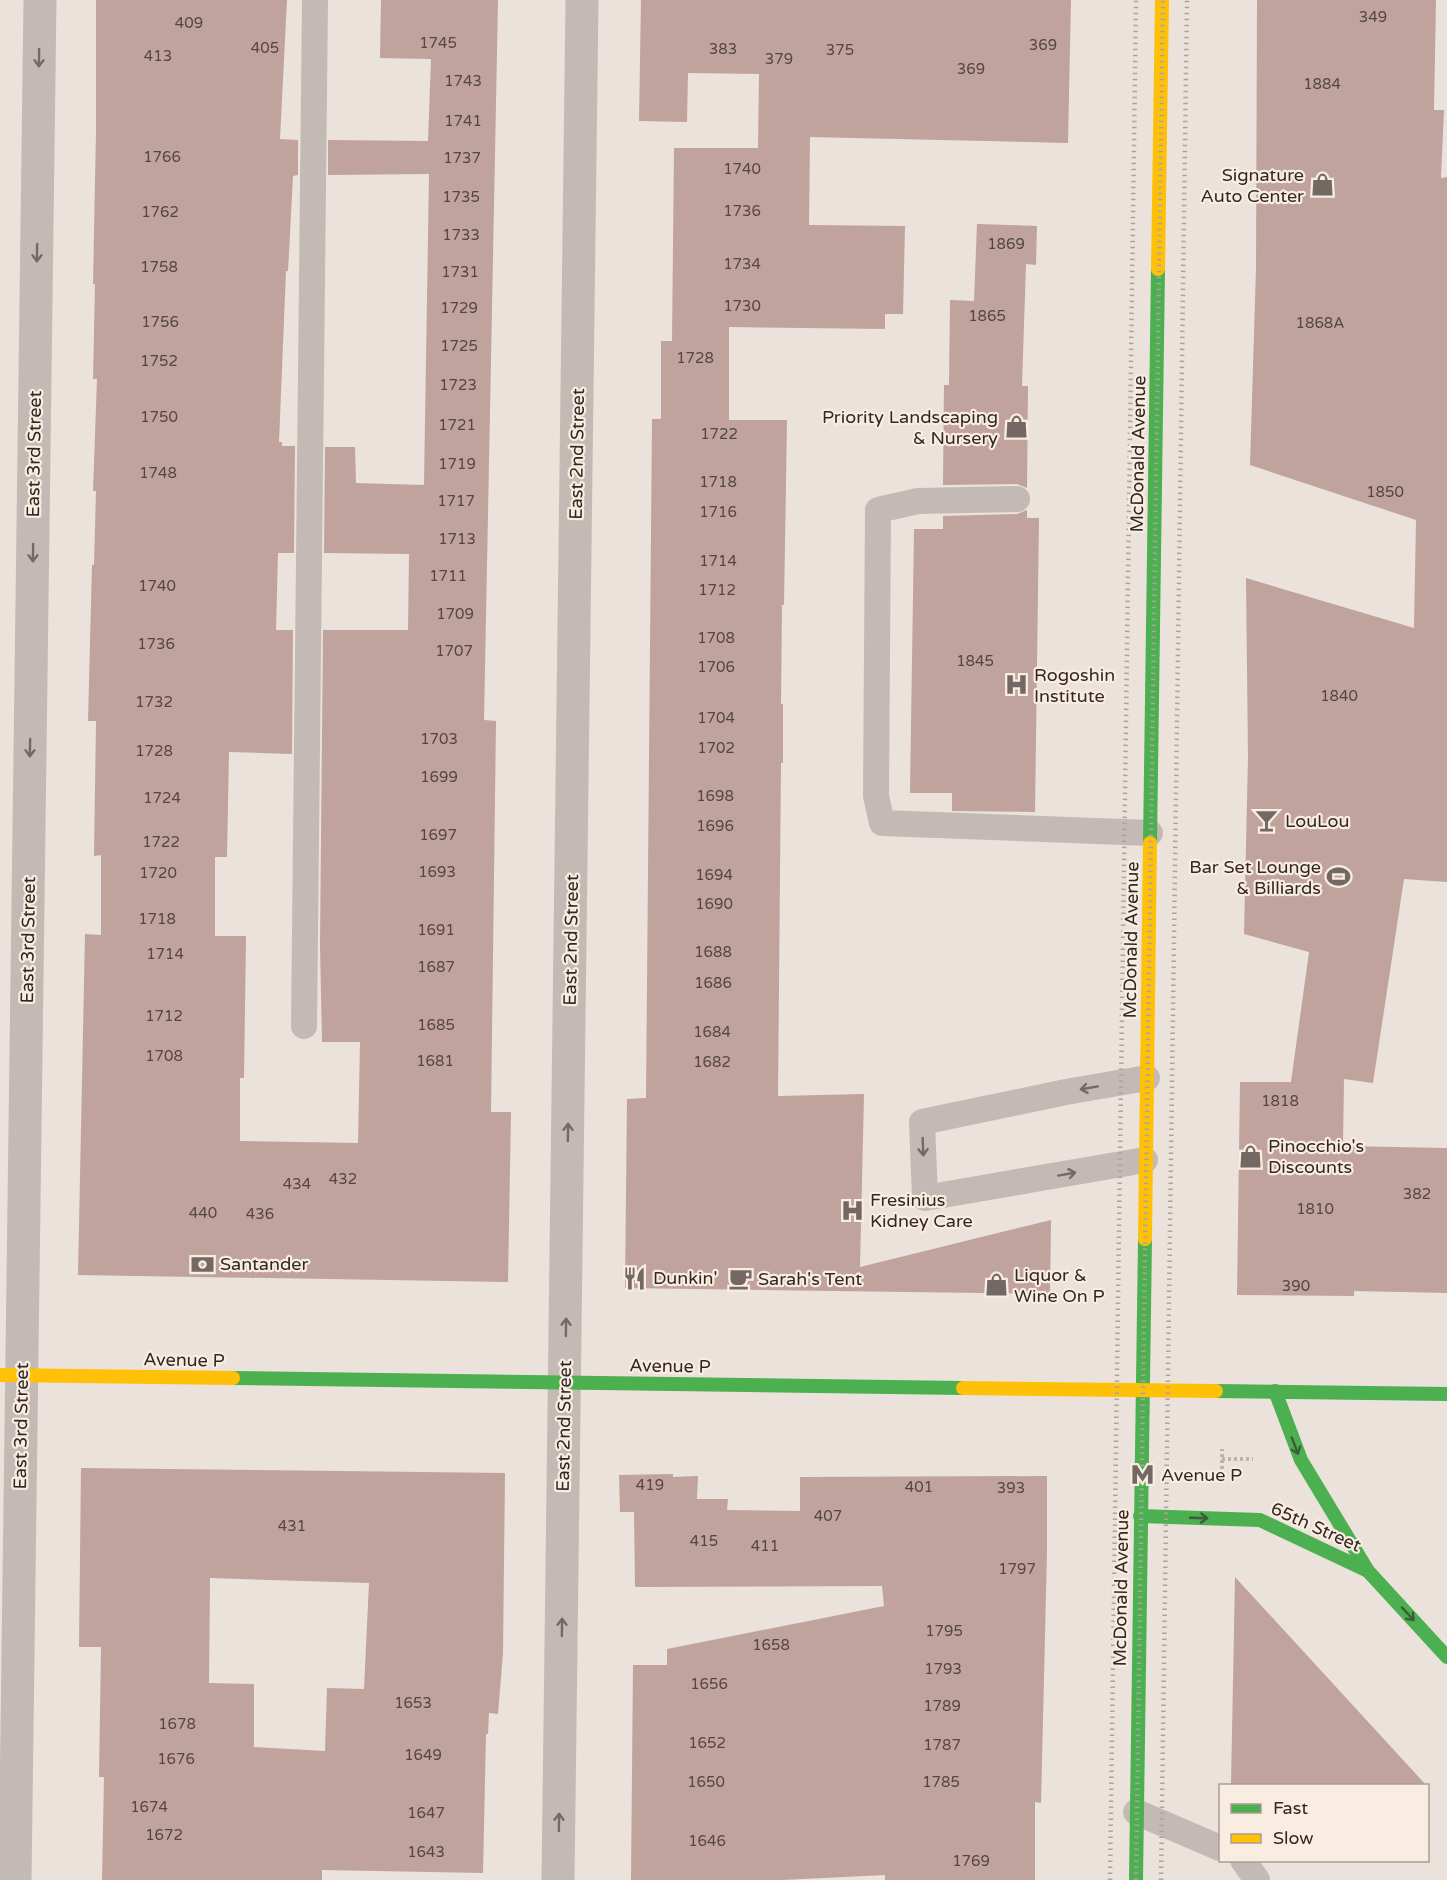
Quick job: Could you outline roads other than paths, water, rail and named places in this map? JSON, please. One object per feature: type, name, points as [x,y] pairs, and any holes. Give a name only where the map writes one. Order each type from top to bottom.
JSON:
[{"type":"main road","name":"McDonald Avenue","points":[[1136,1880],[1162,0]]},
{"type":"main road","name":"Avenue P","points":[[11,1375],[1447,1394]]},
{"type":"main road","name":"65th Street","points":[[1275,1391],[1301,1460],[1368,1571],[1447,1657]]},
{"type":"main road","name":"65th Street","points":[[1140,1516],[1260,1520],[1368,1571]]},
{"type":"street","name":"East 3rd Street","points":[[15,1880],[11,1375],[40,0]]},
{"type":"street","name":"East 2nd Street","points":[[558,1880],[582,0]]},
{"type":"lane","points":[[304,1026],[315,0]]},
{"type":"lane","points":[[1017,500],[918,501],[878,510],[876,796],[882,823],[1150,833]]},
{"type":"lane","points":[[1145,1160],[925,1198],[922,1122],[1066,1092],[1147,1078]]},
{"type":"lane","points":[[1136,1812],[1219,1847]]},
{"type":"lane","points":[[1244,1862],[1257,1880]]},
{"type":"railway","points":[[1110,1880],[1136,0]]},
{"type":"railway","points":[[1136,1880],[1163,0]]},
{"type":"railway","points":[[1161,1880],[1187,0]]},
{"type":"place","name":"Signature Auto Center","points":[[1322,185]]},
{"type":"place","name":"Priority Landscaping & Nursery","points":[[1016,427]]},
{"type":"place","name":"Rogoshin Institute","points":[[1016,685]]},
{"type":"place","name":"LouLou","points":[[1267,821]]},
{"type":"place","name":"Bar Set Lounge & Billiards","points":[[1339,877]]},
{"type":"place","name":"Pinocchio's Discounts","points":[[1250,1156]]},
{"type":"place","name":"Fresinius Kidney Care","points":[[852,1210]]},
{"type":"place","name":"Santander","points":[[202,1264]]},
{"type":"place","name":"Dunkin'","points":[[635,1278]]},
{"type":"place","name":"Sarah's Tent","points":[[740,1279]]},
{"type":"place","name":"Liquor & Wine On P","points":[[996,1285]]},
{"type":"place","name":"Avenue P","points":[[1143,1475]]}]
